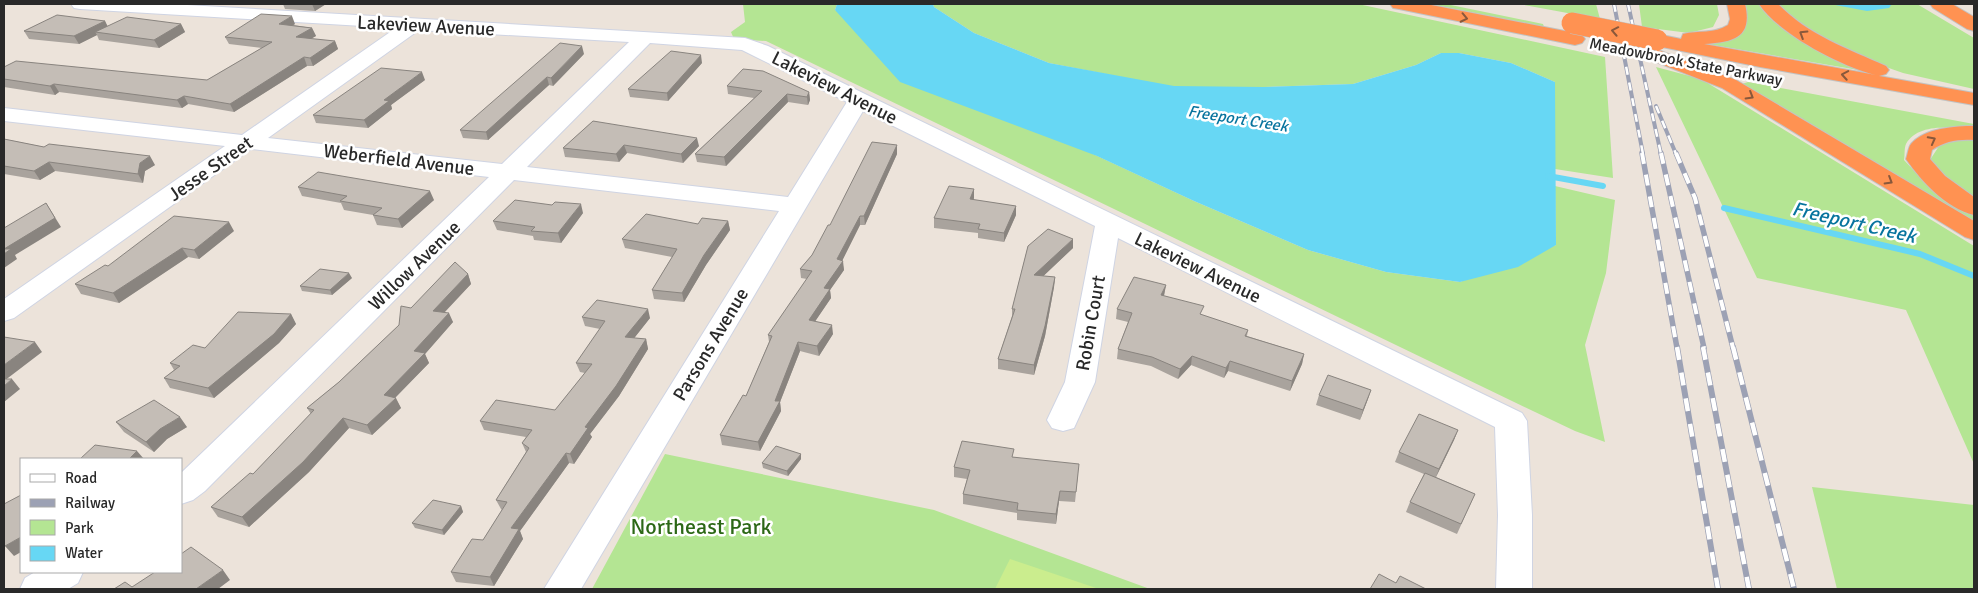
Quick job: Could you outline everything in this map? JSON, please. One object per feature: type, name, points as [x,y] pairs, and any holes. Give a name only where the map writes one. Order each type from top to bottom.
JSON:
[{"type":"highway","name":"Meadowbrook State Parkway","points":[[1399,4],[1573,31],[1974,116]]},
{"type":"highway","name":"Meadowbrook State Parkway","points":[[1478,4],[1573,31]]},
{"type":"highway","points":[[1657,48],[1729,33],[1737,28],[1739,19],[1736,4]]},
{"type":"highway","points":[[1768,4],[1779,16],[1802,34],[1836,52],[1927,89]]},
{"type":"highway","points":[[1939,4],[1974,25]]},
{"type":"highway","name":"Meadowbrook State Parkway","points":[[1657,48],[1760,61],[1927,89],[1974,99]]},
{"type":"highway","points":[[1657,48],[1729,84],[1974,232]]},
{"type":"highway","points":[[1974,133],[1949,134],[1935,138],[1921,147],[1918,159],[1928,174],[1940,186],[1974,208]]},
{"type":"street","name":"Lakeview Avenue","points":[[80,4],[745,44],[769,54],[1511,422],[1514,589]]},
{"type":"street","name":"Jesse Street","points":[[4,312],[415,24]]},
{"type":"street","name":"Willow Avenue","points":[[182,490],[193,482],[645,37]]},
{"type":"street","name":"Parsons Avenue","points":[[562,589],[859,100]]},
{"type":"street","name":"Weberfield Avenue","points":[[4,114],[794,205]]},
{"type":"street","name":"Robin Court","points":[[1063,420],[1080,382],[1108,223]]},
{"type":"street","points":[[38,589],[62,573]]},
{"type":"green space","points":[[743,4],[837,4],[835,10],[1093,154],[1194,201],[1308,250],[1386,272],[1460,282],[1556,245],[1555,186],[1615,200],[1606,273],[1585,345],[1605,442],[1575,431],[1512,401],[766,41],[734,39],[731,32],[745,22]]},
{"type":"green space","points":[[933,4],[1358,4],[1605,57],[1613,178],[1555,169],[1555,82],[1511,63],[1459,53],[1441,53],[1416,65],[1353,84],[1173,87],[1049,63],[974,33],[934,7]]},
{"type":"green space","points":[[1430,4],[1446,4],[1543,24],[1544,27]]},
{"type":"green space","points":[[1519,4],[1596,4],[1600,19]]},
{"type":"green space","points":[[1639,4],[1717,4],[1719,15],[1713,27],[1689,33],[1642,27]]},
{"type":"green space","points":[[1743,4],[1759,4],[1778,24],[1793,34],[1826,52],[1870,72],[1690,41],[1744,29],[1747,19]]},
{"type":"green space","points":[[1774,4],[1917,4],[1974,38],[1974,89],[1903,73],[1852,55],[1794,25]]},
{"type":"green space","points":[[1656,67],[1701,79],[1974,246],[1974,464],[1906,310],[1757,278]]},
{"type":"green space","points":[[1748,82],[1974,124],[1974,129],[1937,128],[1919,132],[1906,144],[1904,160],[1932,190],[1974,216],[1974,226],[1742,84]]},
{"type":"green space","points":[[1974,137],[1974,202],[1949,185],[1928,163],[1941,143]]},
{"type":"green space","name":"Northeast Park","points":[[665,454],[934,510],[1150,589],[592,589]]},
{"type":"green space","points":[[1812,487],[1974,505],[1974,589],[1837,589]]},
{"type":"green space","points":[[1010,559],[1099,589],[995,589]]},
{"type":"water","points":[[837,4],[933,4],[934,7],[974,33],[1049,63],[1174,86],[1263,87],[1353,84],[1416,65],[1441,53],[1459,53],[1511,63],[1555,82],[1556,245],[1518,267],[1460,282],[1386,272],[1308,250],[1194,201],[1097,156],[900,82],[835,10]]},
{"type":"water","points":[[1830,4],[1892,4],[1889,8],[1867,11]]},
{"type":"building","points":[[261,14],[292,16],[279,24],[312,28],[296,37],[335,41],[310,58],[304,57],[230,104],[184,96],[177,100],[4,79],[4,67],[16,61],[207,80],[272,42],[225,37]]},
{"type":"building","points":[[57,15],[105,21],[74,36],[24,31]]},
{"type":"building","points":[[127,17],[181,24],[154,40],[95,32]]},
{"type":"building","points":[[560,43],[582,46],[551,78],[547,77],[486,132],[460,130]]},
{"type":"building","points":[[671,51],[701,55],[667,93],[628,89]]},
{"type":"building","points":[[381,68],[422,72],[384,100],[389,101],[364,120],[313,115]]},
{"type":"building","points":[[743,69],[763,71],[809,92],[807,97],[787,94],[724,157],[695,154],[762,91],[727,86]]},
{"type":"building","points":[[593,121],[697,138],[681,154],[624,145],[616,154],[563,148]]},
{"type":"building","points":[[4,139],[44,147],[49,144],[150,156],[140,163],[138,174],[49,162],[34,171],[4,166]]},
{"type":"building","points":[[872,142],[897,145],[864,216],[860,216],[837,259],[843,261],[824,288],[830,289],[809,320],[832,325],[817,346],[798,342],[775,401],[780,401],[758,442],[720,435],[743,395],[746,396],[772,336],[768,335],[812,271],[800,269],[812,255],[828,225],[830,225]]},
{"type":"building","points":[[318,172],[430,191],[398,219],[373,215],[382,208],[340,201],[347,196],[298,187]]},
{"type":"building","points":[[949,186],[974,189],[970,199],[1016,206],[1004,233],[978,229],[980,224],[934,218]]},
{"type":"building","points":[[515,200],[552,205],[555,202],[581,204],[558,233],[531,231],[535,227],[493,221]]},
{"type":"building","points":[[46,203],[55,218],[4,249],[4,228]]},
{"type":"building","points":[[646,214],[698,224],[702,218],[728,221],[704,255],[682,293],[652,290],[677,249],[622,239]]},
{"type":"building","points":[[174,216],[229,222],[194,250],[182,248],[113,293],[75,284],[105,265],[108,266]]},
{"type":"building","points":[[1048,229],[1073,239],[1034,275],[1055,277],[1045,326],[1034,365],[998,359],[1015,309],[1012,309],[1028,246]]},
{"type":"building","points":[[4,249],[11,249],[4,254]]},
{"type":"building","points":[[455,262],[468,274],[433,311],[449,313],[414,351],[425,353],[384,395],[396,398],[367,425],[343,418],[303,462],[242,517],[211,507],[250,473],[253,474],[314,410],[307,408],[339,382],[399,325],[401,306],[411,308]]},
{"type":"building","points":[[320,269],[349,273],[330,290],[300,286]]},
{"type":"building","points":[[1134,277],[1166,285],[1161,295],[1204,306],[1200,314],[1248,330],[1245,336],[1304,354],[1292,381],[1230,361],[1226,368],[1192,356],[1180,369],[1152,357],[1118,349],[1132,313],[1117,309]]},
{"type":"building","points":[[597,300],[648,309],[625,337],[646,339],[616,386],[585,427],[588,428],[570,454],[566,453],[511,528],[519,529],[490,577],[451,572],[472,539],[483,540],[507,502],[496,500],[529,448],[522,443],[532,430],[480,421],[496,400],[555,410],[592,364],[576,363],[605,321],[582,317]]},
{"type":"building","points":[[238,312],[291,314],[274,334],[208,388],[164,378],[180,366],[170,363],[193,345],[205,348]]},
{"type":"building","points":[[4,337],[35,342],[4,365]]},
{"type":"building","points":[[1328,375],[1371,390],[1363,410],[1319,395]]},
{"type":"building","points":[[4,379],[12,379],[4,386]]},
{"type":"building","points":[[154,400],[180,417],[160,429],[146,442],[116,422]]},
{"type":"building","points":[[1419,414],[1458,430],[1439,469],[1399,452]]},
{"type":"building","points":[[962,441],[1014,449],[1012,457],[1079,464],[1076,492],[1060,491],[1056,514],[1017,510],[1018,503],[963,494],[970,470],[954,467]]},
{"type":"building","points":[[95,445],[137,451],[130,458],[81,458]]},
{"type":"building","points":[[776,446],[801,454],[787,471],[762,463]]},
{"type":"building","points":[[1425,473],[1475,494],[1461,524],[1410,502]]},
{"type":"building","points":[[20,496],[20,538],[5,546],[4,544],[4,504]]},
{"type":"building","points":[[433,500],[461,506],[442,530],[412,523]]},
{"type":"building","points":[[191,547],[223,570],[196,589],[114,589],[125,582],[132,587],[153,573],[182,573],[182,553]]},
{"type":"building","points":[[1379,574],[1396,583],[1400,576],[1426,589],[1370,589]]},
{"type":"waterway","name":"Freeport Creek","points":[[1548,176],[1603,186]]},
{"type":"waterway","name":"Freeport Creek","points":[[1724,208],[1920,254],[1974,276]]},
{"type":"railway","points":[[1614,4],[1643,154]]},
{"type":"railway","points":[[1628,4],[1661,154]]},
{"type":"railway","points":[[1656,106],[1676,154]]},
{"type":"railway","points":[[1642,153],[1677,348]]},
{"type":"railway","points":[[1661,153],[1704,348]]},
{"type":"railway","points":[[1676,153],[1695,198],[1733,348]]},
{"type":"railway","points":[[1677,347],[1718,589]]},
{"type":"railway","points":[[1703,347],[1749,589]]},
{"type":"railway","points":[[1733,347],[1794,589]]}]
